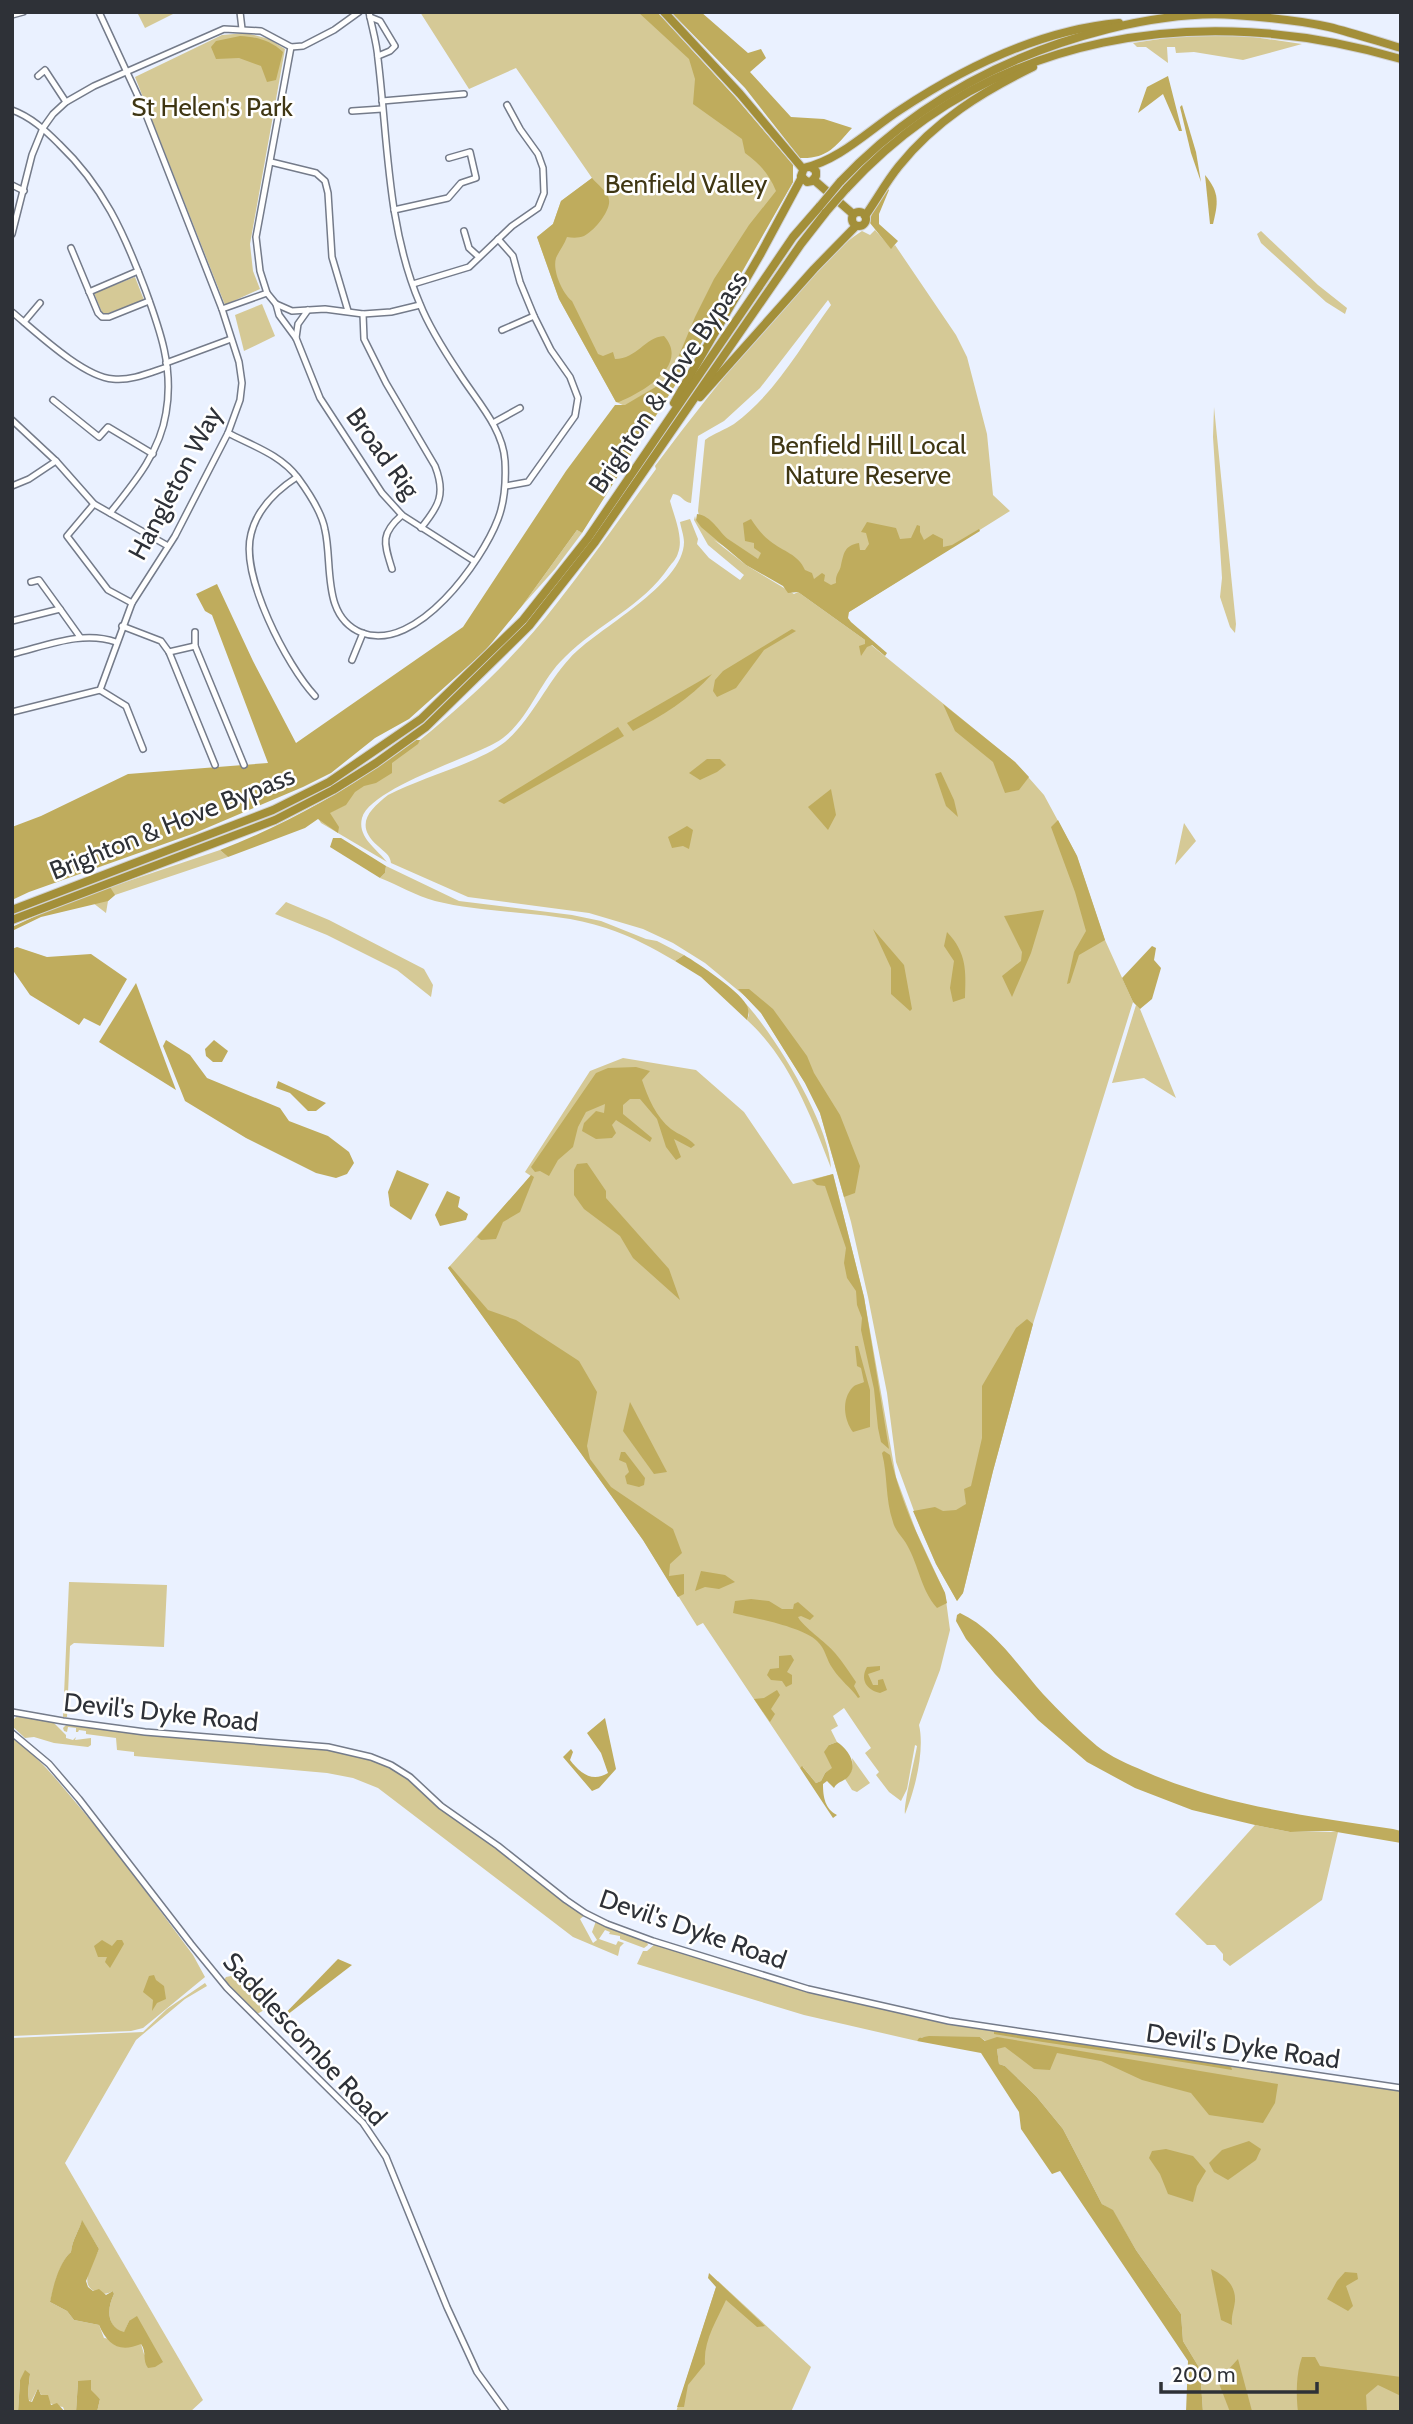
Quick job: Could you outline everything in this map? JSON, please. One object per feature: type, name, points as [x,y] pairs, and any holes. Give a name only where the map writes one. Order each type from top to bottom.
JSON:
[{"type":"highway","points":[[664,12],[740,94],[805,171],[807,182],[814,180]]},
{"type":"highway","name":"Brighton & Hove Bypass","points":[[12,910],[273,810],[329,782],[421,719],[523,620],[588,538],[793,237],[823,209],[879,144],[908,121],[976,78],[1072,38],[1146,20],[1180,16],[1233,15],[1328,27],[1401,48]]},
{"type":"highway","points":[[650,445],[760,255],[805,171],[829,160],[901,109],[979,63],[1058,34],[1106,24],[1146,20]]},
{"type":"highway","name":"Brighton & Hove Bypass","points":[[843,186],[891,146],[963,94],[999,75],[1087,43],[1153,30],[1252,28],[1327,38],[1401,59]]},
{"type":"highway","points":[[677,423],[814,268],[856,226],[865,224],[866,216],[903,162],[929,134],[957,110],[1004,81],[1087,43]]},
{"type":"highway","points":[[805,171],[816,173],[814,180]]},
{"type":"highway","points":[[814,180],[853,214]]},
{"type":"highway","name":"Brighton & Hove Bypass","points":[[12,920],[275,820],[333,790],[426,727],[529,626],[595,542],[823,209]]},
{"type":"highway","points":[[853,214],[860,212],[866,216]]},
{"type":"highway","points":[[853,214],[852,221],[856,226]]},
{"type":"street","points":[[12,15],[23,12]]},
{"type":"street","name":"Hangleton Way","points":[[99,12],[127,71],[222,309],[239,362],[242,383],[240,400],[228,433],[168,546],[132,603],[100,690]]},
{"type":"street","points":[[240,12],[242,29]]},
{"type":"street","points":[[12,234],[32,155],[43,128],[66,102],[94,86],[224,29],[261,32],[291,47],[303,46],[334,30],[359,12]]},
{"type":"street","points":[[370,15],[380,21],[395,46],[378,56]]},
{"type":"street","points":[[228,433],[281,459],[297,477],[318,510],[325,528],[335,608],[348,625],[363,633],[380,636],[402,630],[428,616],[452,594],[499,518],[506,486],[505,457],[493,423],[457,372],[420,305],[394,211],[378,56],[370,15]]},
{"type":"street","points":[[222,309],[267,293],[260,271],[256,236],[291,47]]},
{"type":"street","points":[[38,76],[45,70],[66,102]]},
{"type":"street","points":[[382,101],[464,94]]},
{"type":"street","points":[[413,284],[469,267],[512,226],[538,208],[544,193],[545,179],[538,154],[507,106]]},
{"type":"street","points":[[352,111],[382,109]]},
{"type":"street","points":[[12,110],[43,128],[88,175],[106,201],[138,271],[163,338],[168,397],[161,435],[153,454],[110,513]]},
{"type":"street","points":[[394,211],[447,198],[461,183],[477,178],[470,152],[449,158]]},
{"type":"street","points":[[271,162],[316,173],[325,181],[332,257],[348,310]]},
{"type":"street","points":[[12,185],[24,191]]},
{"type":"street","points":[[464,231],[469,248],[479,257]]},
{"type":"street","points":[[498,239],[513,256],[534,316],[551,350],[570,377],[578,398],[575,416],[528,482],[506,486]]},
{"type":"street","points":[[71,247],[97,313],[102,317],[109,317],[149,301]]},
{"type":"street","points":[[89,292],[138,271]]},
{"type":"street","name":"Broad Rig","points":[[267,293],[296,338],[320,398],[382,493],[402,515],[474,561]]},
{"type":"street","points":[[24,321],[40,303]]},
{"type":"street","points":[[276,304],[292,311],[348,310],[363,314],[391,312],[420,305]]},
{"type":"street","points":[[296,338],[298,324],[308,310]]},
{"type":"street","points":[[12,312],[77,364],[94,374],[112,379],[131,378],[231,339]]},
{"type":"street","points":[[363,314],[364,339],[441,480],[437,507],[421,528]]},
{"type":"street","points":[[502,330],[534,316]]},
{"type":"street","points":[[53,400],[99,437],[108,427],[153,454]]},
{"type":"street","points":[[493,423],[520,408]]},
{"type":"street","points":[[12,420],[56,461],[94,504],[168,546]]},
{"type":"street","points":[[12,486],[29,479],[56,461]]},
{"type":"street","points":[[297,477],[277,490],[263,509],[251,533],[249,556],[255,584],[288,661],[315,696]]},
{"type":"street","points":[[94,504],[67,536],[108,590],[132,603]]},
{"type":"street","points":[[391,569],[386,531],[402,515]]},
{"type":"street","points":[[31,582],[39,580],[80,637]]},
{"type":"street","points":[[12,621],[60,609]]},
{"type":"street","points":[[122,626],[161,641],[169,652],[215,765]]},
{"type":"street","points":[[195,632],[195,646],[244,765]]},
{"type":"street","points":[[352,660],[363,633]]},
{"type":"street","points":[[12,654],[80,637],[93,636],[116,642]]},
{"type":"street","points":[[169,652],[195,646]]},
{"type":"street","points":[[12,712],[100,690],[126,706],[143,749]]},
{"type":"street","name":"Devil's Dyke Road","points":[[14,1714],[145,1732],[339,1749],[372,1756],[410,1777],[441,1805],[585,1913],[653,1941],[808,1989],[949,2021],[1401,2088]]},
{"type":"street","name":"Saddlescombe Road","points":[[12,1733],[49,1764],[79,1798],[227,1988],[363,2123],[386,2157],[447,2307],[477,2372],[506,2412]]},
{"type":"green space","points":[[137,12],[177,12],[145,28]]},
{"type":"green space","name":"Benfield Valley","points":[[420,12],[657,12],[793,165],[793,182],[706,336],[662,383],[625,406],[616,402],[559,299],[537,237],[553,224],[561,201],[592,178],[516,68],[469,89]]},
{"type":"green space","name":"St Helen's Park","points":[[246,33],[269,39],[285,49],[250,244],[253,271],[260,289],[225,305],[135,77],[222,35]]},
{"type":"green space","points":[[1193,34],[1247,36],[1302,44],[1243,60],[1194,52],[1176,53],[1175,47],[1167,47],[1168,63],[1146,47],[1137,47],[1133,43]]},
{"type":"green space","name":"Benfield Hill Local Nature Reserve","points":[[875,230],[891,248],[895,245],[956,335],[967,357],[987,434],[993,495],[1010,511],[849,612],[798,592],[865,640],[1015,762],[1044,795],[1077,856],[1105,940],[1133,1002],[1033,1324],[963,1593],[957,1601],[921,1530],[896,1462],[887,1393],[868,1297],[851,1222],[820,1113],[805,1083],[761,1013],[705,963],[673,943],[643,929],[589,913],[468,897],[391,863],[388,855],[371,838],[366,825],[370,812],[388,795],[480,757],[515,733],[570,658],[655,590],[670,574],[680,558],[684,542],[680,522],[690,519],[698,539],[697,544],[709,558],[740,580],[744,575],[708,545],[694,520],[695,516],[696,520],[700,521],[698,511],[705,440],[734,424],[763,398],[831,305],[828,300],[760,388],[724,421],[698,436],[691,503],[673,494],[670,501],[680,547],[658,581],[565,657],[547,678],[525,714],[506,735],[481,750],[400,786],[369,807],[362,818],[362,831],[387,862],[321,823],[318,818],[361,778],[416,740],[420,740],[510,658],[570,587],[656,469],[655,466],[787,302],[842,246],[862,231],[870,235]],"holes":[[[714,540],[798,592],[794,594],[746,565]]]},
{"type":"green space","points":[[1261,231],[1318,285],[1347,308],[1345,314],[1326,302],[1261,243],[1257,234]]},
{"type":"green space","points":[[135,277],[144,300],[103,315],[94,293]]},
{"type":"green space","points":[[262,304],[275,336],[244,351],[235,315]]},
{"type":"green space","points":[[1214,407],[1235,633],[1230,627],[1220,597],[1222,578],[1213,437]]},
{"type":"green space","points":[[577,530],[582,533],[522,606]]},
{"type":"green space","points":[[1184,823],[1196,841],[1175,865]]},
{"type":"green space","points":[[220,850],[228,857],[115,895],[108,901],[106,913],[84,896]]},
{"type":"green space","points":[[386,866],[459,901],[601,921],[657,941],[684,955],[675,961],[624,935],[585,922],[435,901],[380,878],[385,873]]},
{"type":"green space","points":[[286,902],[329,920],[424,969],[433,985],[431,997],[397,970],[327,935],[275,914]]},
{"type":"green space","points":[[746,1004],[772,1037],[811,1105],[828,1150],[831,1168],[787,1070],[762,1035],[747,1020],[749,1015]]},
{"type":"green space","points":[[1136,1005],[1176,1098],[1144,1078],[1112,1083]]},
{"type":"green space","points":[[623,1058],[696,1070],[744,1112],[793,1184],[833,1174],[864,1297],[896,1477],[916,1531],[945,1593],[950,1630],[940,1670],[919,1725],[921,1746],[918,1770],[905,1814],[917,1746],[915,1745],[907,1789],[901,1801],[889,1792],[876,1775],[879,1772],[865,1753],[871,1748],[844,1708],[833,1716],[838,1726],[831,1730],[837,1742],[829,1745],[833,1769],[816,1783],[803,1767],[800,1768],[703,1623],[697,1626],[643,1540],[448,1268],[531,1176],[525,1172],[590,1071]]},
{"type":"green space","points":[[69,1582],[167,1585],[164,1647],[74,1643],[70,1646],[67,1717],[63,1717]]},
{"type":"green space","points":[[17,1716],[53,1722],[66,1738],[91,1738],[91,1745],[88,1747],[54,1743],[34,1737],[25,1738],[12,1726]]},
{"type":"green space","points":[[67,1724],[328,1750],[370,1759],[404,1775],[443,1810],[501,1850],[555,1896],[586,1914],[580,1919],[593,1943],[597,1940],[592,1932],[596,1921],[647,1942],[648,1945],[644,1948],[605,1930],[599,1939],[616,1945],[618,1941],[624,1943],[618,1956],[573,1937],[378,1788],[353,1778],[327,1773],[134,1756],[134,1752],[117,1750],[116,1738],[86,1734],[86,1731],[76,1732],[76,1728],[68,1727],[67,1732],[63,1728]]},
{"type":"green space","points":[[12,1738],[47,1769],[92,1822],[193,1955],[205,1977],[143,2028],[131,2031],[12,2036]]},
{"type":"green space","points":[[852,1758],[870,1783],[857,1792],[852,1790],[845,1779],[851,1770]]},
{"type":"green space","points":[[1255,1825],[1290,1832],[1338,1832],[1322,1900],[1230,1966],[1223,1960],[1223,1954],[1215,1945],[1207,1945],[1175,1914]]},
{"type":"green space","points":[[655,1944],[801,1989],[951,2024],[1401,2091],[1401,2412],[1203,2412],[1200,2369],[1183,2341],[1181,2314],[1136,2250],[1113,2211],[1102,2204],[1063,2129],[1036,2096],[1005,2066],[999,2064],[997,2049],[980,2037],[922,2037],[917,2041],[804,2015],[637,1964],[643,1951]]},
{"type":"green space","points":[[241,1974],[262,1995],[266,2009],[257,2014],[224,1980],[226,1977]]},
{"type":"green space","points":[[205,1983],[207,1986],[185,1999],[136,2040],[65,2163],[203,2400],[190,2412],[97,2412],[100,2399],[78,2381],[76,2412],[65,2412],[63,2407],[51,2404],[45,2399],[38,2388],[31,2402],[29,2400],[30,2375],[20,2380],[18,2412],[12,2412],[12,2038],[143,2032],[167,2009]],"holes":[[[82,2221],[99,2249],[88,2274],[88,2285],[102,2294],[113,2291],[109,2311],[111,2322],[124,2333],[129,2321],[155,2367],[144,2354],[141,2344],[104,2338],[99,2325],[74,2320],[67,2311],[50,2302],[60,2269],[71,2252]]]},
{"type":"green space","points":[[718,2281],[811,2367],[791,2412],[676,2412]]},
{"type":"shaded area","points":[[638,12],[657,12],[735,97],[793,165],[793,182],[698,349],[582,533],[577,530],[522,606],[485,651],[409,719],[375,738],[331,773],[195,833],[12,900],[12,827],[128,774],[268,763],[212,615],[205,611],[196,594],[217,584],[296,743],[463,627],[566,471],[615,405],[625,405],[662,383],[672,372],[714,279],[749,225],[776,191],[764,170],[745,153],[742,139],[693,104],[695,79],[689,59]]},
{"type":"shaded area","points":[[671,12],[701,12],[748,53],[761,49],[766,58],[750,72],[791,117],[824,119],[852,128],[824,154],[800,158],[745,88]]},
{"type":"shaded area","points":[[240,36],[263,40],[283,52],[276,80],[267,82],[261,66],[239,58],[216,59],[211,47],[216,41]]},
{"type":"shaded area","points":[[1168,76],[1182,131],[1179,131],[1163,94],[1138,113],[1147,87]]},
{"type":"shaded area","points":[[1182,105],[1196,152],[1201,182],[1191,153],[1180,107]]},
{"type":"shaded area","points":[[1205,175],[1216,198],[1213,224],[1210,224]]},
{"type":"shaded area","points":[[592,178],[607,194],[609,205],[601,221],[588,234],[567,237],[555,263],[559,282],[572,301],[598,354],[603,356],[613,352],[615,359],[623,358],[651,340],[664,336],[671,347],[668,367],[660,376],[640,392],[619,402],[616,402],[559,299],[537,237],[553,224],[561,201]]},
{"type":"shaded area","points":[[886,187],[889,190],[879,214],[879,224],[898,241],[891,249],[870,223],[872,211]]},
{"type":"shaded area","points":[[697,514],[707,518],[728,539],[758,559],[761,553],[754,548],[754,543],[745,541],[743,523],[751,519],[764,536],[795,557],[805,570],[812,573],[814,579],[822,573],[825,575],[824,581],[831,585],[836,583],[848,548],[859,543],[860,550],[865,550],[869,544],[866,533],[861,532],[867,522],[896,528],[900,539],[911,538],[917,525],[920,526],[924,540],[933,534],[943,539],[943,547],[952,545],[979,529],[980,531],[849,612],[848,618],[851,622],[887,653],[885,656],[872,645],[867,647],[861,656],[859,646],[865,644],[865,640],[798,592],[788,593],[783,586],[746,565],[701,527],[696,520]]},
{"type":"shaded area","points":[[792,629],[796,631],[764,650],[736,688],[717,697],[713,691],[715,680],[723,671]]},
{"type":"shaded area","points":[[712,674],[685,699],[654,719],[633,731],[627,723]]},
{"type":"shaded area","points":[[943,704],[1015,762],[1029,777],[1019,790],[1005,793],[993,762],[955,731]]},
{"type":"shaded area","points":[[618,727],[624,736],[504,804],[498,801]]},
{"type":"shaded area","points":[[416,740],[420,740],[418,744],[392,763],[392,773],[376,783],[364,786],[355,792],[346,805],[330,813],[339,827],[338,833],[318,819],[305,828],[228,857],[220,850],[272,828],[322,802]]},
{"type":"shaded area","points":[[707,759],[720,759],[726,765],[700,780],[689,773]]},
{"type":"shaded area","points":[[941,772],[954,800],[958,817],[946,806],[935,774]]},
{"type":"shaded area","points":[[831,789],[836,815],[828,830],[808,807]]},
{"type":"shaded area","points":[[1058,820],[1077,856],[1105,940],[1079,955],[1070,983],[1067,984],[1074,952],[1086,931],[1051,827]]},
{"type":"shaded area","points":[[687,826],[693,830],[689,849],[683,846],[672,848],[668,837]]},
{"type":"shaded area","points":[[333,838],[341,838],[386,866],[385,873],[380,878],[330,847]]},
{"type":"shaded area","points":[[110,887],[115,895],[108,901],[41,917],[12,931],[12,927],[66,902]]},
{"type":"shaded area","points":[[1044,910],[1031,953],[1012,997],[1002,976],[1021,961],[1022,952],[1004,916]]},
{"type":"shaded area","points":[[873,929],[904,965],[912,1009],[910,1011],[891,994],[891,968]]},
{"type":"shaded area","points":[[947,932],[962,955],[965,971],[965,998],[953,1002],[950,988],[954,961],[944,946]]},
{"type":"shaded area","points":[[1152,946],[1156,948],[1154,960],[1161,968],[1152,999],[1140,1009],[1133,1002],[1122,978]]},
{"type":"shaded area","points":[[17,947],[47,957],[91,954],[127,979],[100,1026],[84,1018],[79,1025],[30,995],[12,969],[12,949]]},
{"type":"shaded area","points":[[684,955],[742,998],[748,1007],[747,1020],[701,977],[675,961]]},
{"type":"shaded area","points":[[136,983],[176,1090],[99,1042]]},
{"type":"shaded area","points":[[738,989],[749,989],[773,1009],[807,1056],[814,1073],[840,1115],[860,1166],[855,1193],[844,1197],[820,1113],[805,1083],[761,1013]]},
{"type":"shaded area","points":[[166,1040],[190,1055],[207,1078],[280,1108],[289,1121],[328,1136],[349,1152],[354,1163],[347,1174],[336,1178],[316,1173],[246,1138],[185,1101],[163,1046]]},
{"type":"shaded area","points":[[214,1040],[228,1051],[222,1062],[213,1062],[206,1056],[205,1049]]},
{"type":"shaded area","points":[[636,1067],[650,1071],[642,1080],[661,1119],[695,1145],[691,1148],[674,1139],[681,1157],[676,1160],[666,1147],[657,1119],[640,1099],[630,1099],[623,1105],[623,1114],[652,1138],[650,1142],[616,1120],[612,1125],[616,1133],[612,1138],[596,1139],[582,1131],[584,1123],[596,1111],[604,1113],[605,1104],[586,1112],[578,1127],[573,1147],[558,1160],[549,1176],[540,1171],[535,1172],[531,1167],[596,1073],[608,1068]]},
{"type":"shaded area","points":[[278,1081],[326,1103],[316,1111],[308,1111],[290,1093],[276,1088]]},
{"type":"shaded area","points":[[587,1163],[606,1191],[606,1198],[669,1269],[680,1300],[633,1258],[620,1236],[584,1209],[574,1195],[574,1170],[577,1164]]},
{"type":"shaded area","points":[[397,1170],[429,1184],[411,1220],[390,1206],[388,1192]]},
{"type":"shaded area","points":[[833,1174],[864,1297],[889,1449],[881,1442],[878,1428],[874,1389],[861,1330],[862,1318],[856,1291],[847,1278],[844,1263],[846,1248],[825,1186],[817,1185],[812,1180]]},
{"type":"shaded area","points":[[531,1175],[534,1177],[520,1212],[503,1222],[496,1239],[481,1240],[477,1237]]},
{"type":"shaded area","points":[[447,1191],[460,1197],[458,1207],[468,1214],[466,1220],[440,1226],[435,1215]]},
{"type":"shaded area","points":[[450,1266],[488,1310],[516,1320],[579,1361],[597,1392],[587,1446],[590,1459],[611,1487],[673,1529],[682,1553],[670,1564],[669,1576],[684,1574],[684,1594],[678,1597],[643,1540],[448,1268]]},
{"type":"shaded area","points":[[1027,1319],[1033,1324],[963,1593],[957,1601],[936,1564],[913,1511],[935,1507],[943,1511],[956,1510],[966,1504],[964,1489],[971,1486],[982,1438],[982,1386],[1016,1328]]},
{"type":"shaded area","points":[[855,1346],[858,1346],[870,1390],[870,1427],[853,1432],[846,1416],[845,1403],[853,1387],[864,1382],[861,1368],[857,1366]]},
{"type":"shaded area","points":[[630,1402],[667,1472],[654,1474],[623,1431]]},
{"type":"shaded area","points":[[884,1451],[890,1455],[906,1508],[945,1593],[947,1603],[937,1608],[927,1594],[907,1545],[894,1525],[890,1513],[882,1453]]},
{"type":"shaded area","points":[[621,1452],[625,1452],[645,1478],[644,1485],[639,1487],[627,1484],[625,1476],[629,1472],[626,1463],[619,1460]]},
{"type":"shaded area","points":[[701,1571],[725,1575],[735,1582],[719,1589],[705,1587],[695,1591]]},
{"type":"shaded area","points":[[735,1601],[769,1601],[782,1609],[793,1609],[798,1602],[814,1616],[810,1620],[798,1617],[841,1660],[856,1682],[854,1686],[860,1697],[858,1698],[836,1673],[822,1647],[810,1636],[778,1624],[733,1613]]},
{"type":"shaded area","points":[[960,1613],[995,1638],[1043,1694],[1083,1734],[1102,1750],[1120,1760],[1174,1783],[1235,1801],[1401,1831],[1401,1843],[1331,1831],[1290,1832],[1255,1825],[1192,1810],[1135,1788],[1087,1762],[1038,1720],[966,1639],[956,1621]]},
{"type":"shaded area","points":[[791,1655],[794,1660],[787,1672],[792,1675],[792,1684],[786,1687],[782,1681],[771,1680],[767,1675],[770,1669],[779,1668],[779,1656]]},
{"type":"shaded area","points":[[880,1666],[880,1670],[868,1674],[873,1685],[878,1685],[878,1680],[883,1679],[887,1690],[880,1693],[868,1687],[864,1676],[867,1667]]},
{"type":"shaded area","points":[[777,1690],[780,1695],[771,1709],[775,1714],[770,1722],[754,1699],[764,1698]]},
{"type":"shaded area","points":[[605,1718],[616,1769],[599,1788],[592,1791],[563,1757],[571,1749],[573,1752],[570,1760],[582,1772],[592,1777],[608,1773],[601,1753],[587,1733]]},
{"type":"shaded area","points":[[837,1742],[848,1753],[852,1767],[848,1777],[834,1788],[827,1781],[823,1784],[826,1802],[837,1815],[833,1818],[800,1768],[802,1766],[816,1783],[821,1781],[825,1773],[832,1768],[824,1752],[829,1745]]},
{"type":"shaded area","points":[[102,1940],[112,1946],[117,1940],[122,1940],[124,1944],[110,1968],[105,1962],[107,1957],[98,1957],[94,1946]]},
{"type":"shaded area","points":[[338,1959],[352,1965],[274,2025]]},
{"type":"shaded area","points":[[154,1975],[164,1986],[166,1999],[157,2003],[152,2011],[153,2000],[143,1992],[149,1976]]},
{"type":"shaded area","points":[[994,2030],[1231,2066],[1232,2070],[994,2034]]},
{"type":"shaded area","points":[[929,2036],[980,2037],[985,2041],[997,2037],[1278,2084],[1275,2103],[1263,2123],[1209,2115],[1191,2093],[1142,2080],[1101,2061],[1057,2053],[1050,2070],[1034,2069],[1005,2047],[997,2049],[999,2064],[1005,2066],[1036,2096],[1063,2129],[1102,2204],[1113,2210],[1136,2250],[1181,2314],[1183,2341],[1200,2369],[1203,2412],[1186,2412],[1188,2361],[1060,2171],[1052,2174],[1021,2129],[1019,2112],[981,2053],[917,2041]]},
{"type":"shaded area","points":[[1249,2141],[1261,2149],[1256,2160],[1228,2180],[1214,2172],[1209,2163],[1222,2150]]},
{"type":"shaded area","points":[[1166,2149],[1193,2156],[1206,2171],[1197,2186],[1193,2202],[1168,2194],[1160,2174],[1149,2158],[1152,2151]]},
{"type":"shaded area","points":[[82,2220],[99,2249],[86,2281],[88,2287],[93,2291],[99,2289],[106,2295],[113,2291],[110,2316],[118,2330],[124,2332],[129,2321],[137,2316],[163,2362],[155,2367],[148,2368],[141,2344],[126,2348],[115,2345],[106,2338],[99,2325],[74,2320],[67,2311],[50,2302],[57,2275],[71,2252]]},
{"type":"shaded area","points":[[1211,2269],[1225,2278],[1234,2290],[1232,2325],[1221,2320]]},
{"type":"shaded area","points":[[1345,2272],[1357,2273],[1358,2279],[1346,2286],[1353,2306],[1348,2311],[1327,2299]]},
{"type":"shaded area","points":[[709,2273],[765,2326],[757,2327],[726,2300],[708,2339],[705,2364],[688,2385],[684,2407],[677,2407],[716,2287],[708,2278]]},
{"type":"shaded area","points":[[1302,2357],[1315,2357],[1320,2366],[1401,2377],[1401,2396],[1378,2385],[1366,2395],[1367,2412],[1298,2412],[1297,2384]]},
{"type":"shaded area","points":[[1238,2359],[1252,2412],[1230,2412],[1218,2381]]},
{"type":"shaded area","points":[[25,2370],[30,2374],[29,2401],[32,2402],[38,2388],[41,2395],[48,2395],[51,2405],[57,2403],[65,2412],[18,2412],[20,2380]]},
{"type":"shaded area","points":[[91,2380],[91,2390],[100,2399],[97,2412],[76,2412],[78,2381]]}]
